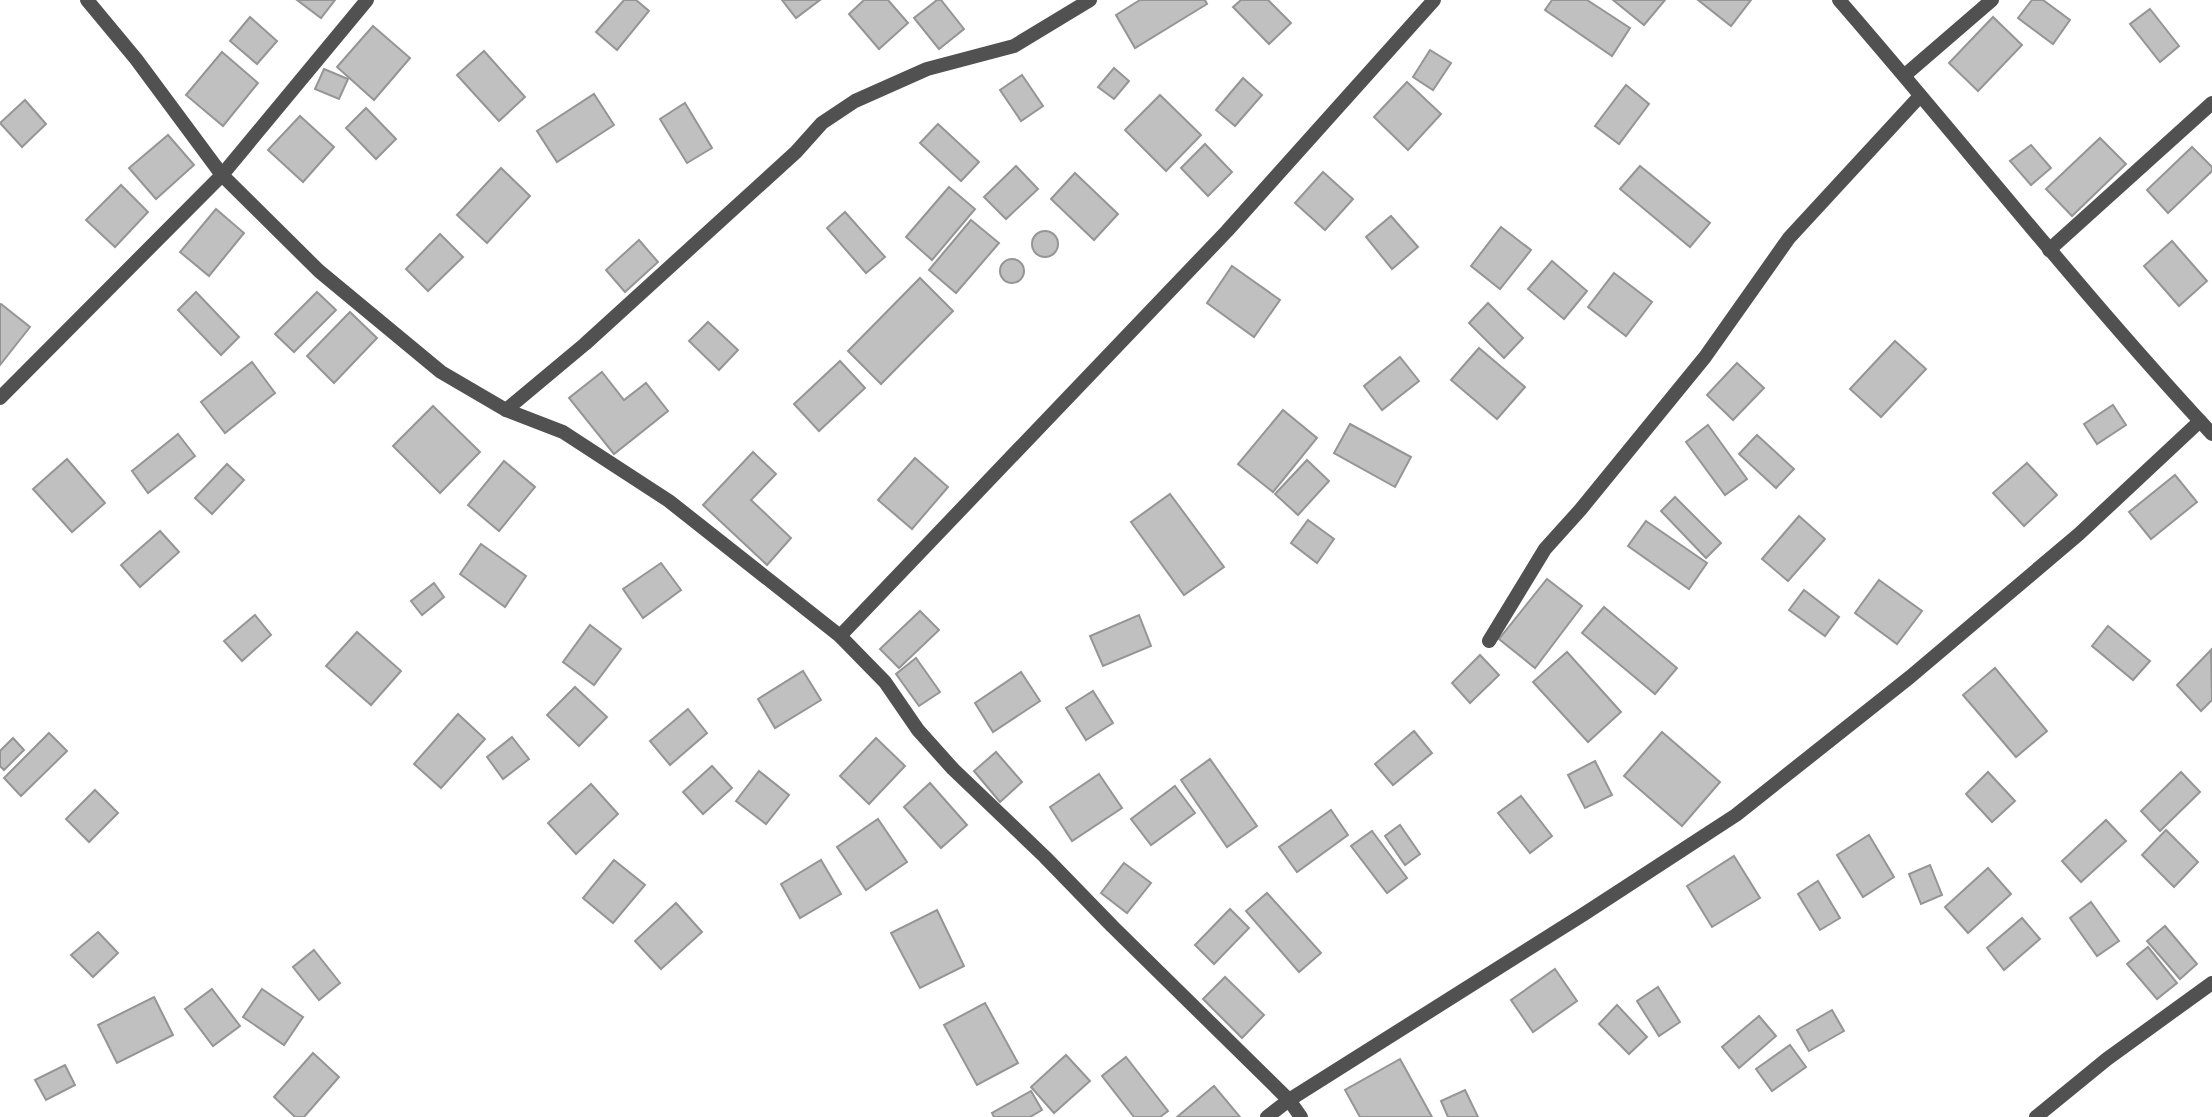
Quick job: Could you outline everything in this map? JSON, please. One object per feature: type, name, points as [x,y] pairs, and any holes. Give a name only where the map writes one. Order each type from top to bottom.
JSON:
[{"type":"street","points":[[87,0],[136,59],[222,175],[319,271],[441,372],[506,410],[563,432],[669,501],[840,636],[885,682],[918,730],[953,769],[1289,1100],[1301,1117]]},
{"type":"street","points":[[0,398],[222,175],[367,0]]},
{"type":"street","points":[[506,410],[585,344],[796,152],[822,123],[855,101],[928,69],[1014,46],[1090,0]]},
{"type":"street","points":[[840,636],[1227,231],[1434,0]]},
{"type":"street","points":[[1839,0],[1905,75],[2049,250],[2212,435]]},
{"type":"street","points":[[1905,75],[1992,0]]},
{"type":"street","points":[[1489,641],[1545,549],[1705,357],[1789,238],[1920,96]]},
{"type":"street","points":[[2049,250],[2212,103]]},
{"type":"street","points":[[1268,1117],[1289,1100],[1736,815],[1910,677],[2068,543],[2200,421]]},
{"type":"street","points":[[2036,1117],[2107,1059],[2212,983]]},
{"type":"building","points":[[297,0],[335,0],[321,18]]},
{"type":"building","points":[[624,0],[636,0],[649,11],[617,50],[596,32]]},
{"type":"building","points":[[782,0],[820,0],[796,18]]},
{"type":"building","points":[[864,0],[888,0],[908,23],[879,49],[849,14]]},
{"type":"building","points":[[937,0],[941,0],[964,29],[939,49],[914,18]]},
{"type":"building","points":[[1140,0],[1205,0],[1207,4],[1135,48],[1116,15]]},
{"type":"building","points":[[1241,0],[1268,0],[1291,23],[1269,44],[1233,7]]},
{"type":"building","points":[[1552,0],[1587,0],[1630,28],[1612,56],[1545,10]]},
{"type":"building","points":[[1613,0],[1665,0],[1644,25]]},
{"type":"building","points":[[1698,0],[1751,0],[1731,26]]},
{"type":"building","points":[[2032,0],[2043,0],[2070,20],[2053,44],[2018,18]]},
{"type":"building","points":[[2150,9],[2179,46],[2160,62],[2130,24]]},
{"type":"building","points":[[250,17],[277,41],[257,64],[230,41]]},
{"type":"building","points":[[1993,17],[2022,45],[1978,91],[1949,63]]},
{"type":"building","points":[[373,26],[410,58],[374,100],[337,67]]},
{"type":"building","points":[[1430,50],[1451,63],[1433,90],[1413,77]]},
{"type":"building","points":[[484,51],[525,97],[499,121],[457,75]]},
{"type":"building","points":[[222,52],[258,83],[223,126],[186,95]]},
{"type":"building","points":[[1114,68],[1129,81],[1114,99],[1098,87]]},
{"type":"building","points":[[324,69],[348,79],[339,99],[315,89]]},
{"type":"building","points":[[1022,75],[1043,106],[1021,121],[1000,90]]},
{"type":"building","points":[[1243,78],[1262,95],[1235,126],[1216,110]]},
{"type":"building","points":[[1407,82],[1441,114],[1408,150],[1374,117]]},
{"type":"building","points":[[1626,85],[1649,104],[1619,144],[1595,126]]},
{"type":"building","points":[[594,94],[614,125],[557,162],[537,131]]},
{"type":"building","points":[[1160,95],[1201,135],[1166,171],[1125,130]]},
{"type":"building","points":[[25,100],[46,124],[22,147],[0,123]]},
{"type":"building","points":[[685,103],[712,148],[687,163],[660,119]]},
{"type":"building","points":[[366,108],[396,139],[376,159],[346,128]]},
{"type":"building","points":[[300,116],[334,147],[303,182],[268,150]]},
{"type":"building","points":[[938,124],[979,162],[961,181],[920,143]]},
{"type":"building","points":[[168,135],[194,165],[156,199],[129,168]]},
{"type":"building","points":[[2100,138],[2126,164],[2072,216],[2046,189]]},
{"type":"building","points":[[1205,144],[1232,172],[1208,196],[1181,168]]},
{"type":"building","points":[[2031,145],[2051,168],[2031,185],[2010,161]]},
{"type":"building","points":[[2192,147],[2212,167],[2212,171],[2168,213],[2147,190]]},
{"type":"building","points":[[1016,166],[1038,189],[1006,219],[984,197]]},
{"type":"building","points":[[1640,166],[1710,223],[1690,247],[1620,189]]},
{"type":"building","points":[[501,168],[530,196],[487,243],[457,215]]},
{"type":"building","points":[[1323,172],[1353,199],[1325,230],[1295,203]]},
{"type":"building","points":[[1075,173],[1118,214],[1094,240],[1051,199]]},
{"type":"building","points":[[121,185],[148,212],[115,247],[86,220]]},
{"type":"building","points":[[949,187],[975,209],[932,260],[906,237]]},
{"type":"building","points":[[216,209],[244,233],[209,276],[180,252]]},
{"type":"building","points":[[845,212],[885,257],[866,273],[827,228]]},
{"type":"building","points":[[1391,216],[1418,247],[1392,269],[1366,237]]},
{"type":"building","points":[[971,220],[999,243],[956,293],[929,270]]},
{"type":"building","points":[[1501,227],[1531,250],[1500,289],[1471,266]]},
{"type":"building","points":[[1045,231],[1054,235],[1058,244],[1054,253],[1045,257],[1036,253],[1032,244],[1036,235]]},
{"type":"building","points":[[440,234],[463,257],[428,291],[406,269]]},
{"type":"building","points":[[639,240],[658,262],[625,292],[606,270]]},
{"type":"building","points":[[2172,241],[2207,281],[2179,306],[2144,266]]},
{"type":"building","points":[[1012,259],[1020,263],[1024,271],[1020,279],[1012,283],[1004,279],[1000,271],[1004,263]]},
{"type":"building","points":[[1552,261],[1587,291],[1564,319],[1528,289]]},
{"type":"building","points":[[1232,266],[1280,300],[1254,337],[1207,303]]},
{"type":"building","points":[[1614,273],[1652,302],[1626,336],[1588,307]]},
{"type":"building","points":[[920,278],[953,311],[881,384],[848,351]]},
{"type":"building","points":[[196,292],[239,337],[221,355],[178,310]]},
{"type":"building","points":[[317,292],[336,310],[294,352],[275,334]]},
{"type":"building","points":[[1488,303],[1523,338],[1504,358],[1469,323]]},
{"type":"building","points":[[0,305],[30,327],[0,365]]},
{"type":"building","points":[[350,312],[377,338],[334,383],[307,356]]},
{"type":"building","points":[[708,322],[738,350],[719,370],[689,341]]},
{"type":"building","points":[[1895,341],[1926,369],[1881,417],[1850,389]]},
{"type":"building","points":[[1479,348],[1525,387],[1497,419],[1451,380]]},
{"type":"building","points":[[1400,357],[1419,381],[1382,410],[1364,386]]},
{"type":"building","points":[[840,361],[865,388],[819,431],[794,404]]},
{"type":"building","points":[[252,362],[275,393],[225,433],[201,402]]},
{"type":"building","points":[[1737,363],[1764,388],[1733,420],[1707,395]]},
{"type":"building","points":[[602,372],[624,400],[646,383],[668,411],[614,454],[569,398]]},
{"type":"building","points":[[2113,405],[2126,425],[2097,444],[2084,424]]},
{"type":"building","points":[[433,406],[480,452],[440,493],[393,446]]},
{"type":"building","points":[[1283,410],[1317,438],[1273,492],[1238,464]]},
{"type":"building","points":[[1350,424],[1411,457],[1395,487],[1334,453]]},
{"type":"building","points":[[1708,425],[1747,479],[1725,495],[1686,442]]},
{"type":"building","points":[[178,434],[195,456],[148,493],[132,471]]},
{"type":"building","points":[[1757,435],[1794,469],[1776,488],[1739,454]]},
{"type":"building","points":[[753,452],[776,474],[751,500],[791,538],[767,565],[703,505]]},
{"type":"building","points":[[915,458],[948,487],[912,529],[878,500]]},
{"type":"building","points":[[67,459],[105,503],[72,532],[33,489]]},
{"type":"building","points":[[1307,460],[1329,481],[1298,515],[1275,494]]},
{"type":"building","points":[[504,461],[535,487],[499,531],[468,505]]},
{"type":"building","points":[[2027,463],[2057,495],[2024,526],[1993,493]]},
{"type":"building","points":[[227,464],[244,480],[212,514],[195,498]]},
{"type":"building","points":[[2175,475],[2197,502],[2151,539],[2129,512]]},
{"type":"building","points":[[1170,494],[1224,567],[1184,595],[1131,522]]},
{"type":"building","points":[[1675,497],[1721,543],[1706,558],[1661,511]]},
{"type":"building","points":[[1799,516],[1825,539],[1788,581],[1762,559]]},
{"type":"building","points":[[1308,520],[1334,539],[1317,563],[1291,543]]},
{"type":"building","points":[[1646,521],[1707,563],[1689,589],[1628,546]]},
{"type":"building","points":[[160,531],[179,552],[140,587],[121,565]]},
{"type":"building","points":[[481,544],[526,576],[505,607],[460,574]]},
{"type":"building","points":[[661,563],[681,590],[643,618],[623,589]]},
{"type":"building","points":[[1547,579],[1582,606],[1535,668],[1499,639]]},
{"type":"building","points":[[1879,580],[1922,611],[1897,644],[1855,613]]},
{"type":"building","points":[[434,583],[444,597],[422,615],[411,601]]},
{"type":"building","points":[[1804,590],[1839,617],[1825,636],[1789,610]]},
{"type":"building","points":[[1604,607],[1677,668],[1655,694],[1582,633]]},
{"type":"building","points":[[920,611],[939,630],[899,668],[880,649]]},
{"type":"building","points":[[255,615],[271,635],[242,661],[224,641]]},
{"type":"building","points":[[1139,615],[1151,646],[1103,666],[1090,636]]},
{"type":"building","points":[[590,625],[621,649],[594,685],[563,662]]},
{"type":"building","points":[[2108,626],[2150,661],[2133,680],[2092,646]]},
{"type":"building","points":[[357,632],[401,671],[371,705],[326,666]]},
{"type":"building","points":[[2211,650],[2212,700],[2201,711],[2177,685]]},
{"type":"building","points":[[1567,652],[1621,712],[1588,742],[1533,682]]},
{"type":"building","points":[[1480,655],[1499,675],[1470,703],[1452,683]]},
{"type":"building","points":[[916,658],[940,692],[919,706],[896,674]]},
{"type":"building","points":[[1995,668],[2047,731],[2016,757],[1963,695]]},
{"type":"building","points":[[803,671],[821,700],[775,728],[758,699]]},
{"type":"building","points":[[1021,672],[1040,701],[993,732],[975,703]]},
{"type":"building","points":[[575,687],[607,717],[579,746],[547,715]]},
{"type":"building","points":[[1093,691],[1113,723],[1086,740],[1066,708]]},
{"type":"building","points":[[688,709],[707,733],[670,765],[650,741]]},
{"type":"building","points":[[458,714],[485,739],[441,788],[414,764]]},
{"type":"building","points":[[1414,731],[1432,753],[1393,785],[1375,764]]},
{"type":"building","points":[[1662,732],[1720,782],[1682,826],[1624,776]]},
{"type":"building","points":[[49,733],[67,751],[21,796],[4,778]]},
{"type":"building","points":[[512,737],[529,759],[503,779],[487,757]]},
{"type":"building","points":[[13,738],[24,750],[4,770],[0,766],[0,751]]},
{"type":"building","points":[[876,738],[905,766],[869,804],[840,776]]},
{"type":"building","points":[[996,752],[1022,782],[1000,802],[974,771]]},
{"type":"building","points":[[1210,759],[1257,826],[1227,847],[1181,780]]},
{"type":"building","points":[[1595,761],[1612,795],[1585,808],[1568,775]]},
{"type":"building","points":[[712,766],[732,788],[703,814],[683,792]]},
{"type":"building","points":[[759,771],[789,795],[766,824],[736,801]]},
{"type":"building","points":[[1988,772],[2015,801],[1992,822],[1966,794]]},
{"type":"building","points":[[2181,772],[2200,792],[2160,831],[2141,811]]},
{"type":"building","points":[[1099,774],[1122,808],[1072,841],[1050,807]]},
{"type":"building","points":[[930,783],[967,825],[941,848],[904,807]]},
{"type":"building","points":[[591,784],[618,814],[576,854],[548,823]]},
{"type":"building","points":[[1175,786],[1195,813],[1151,845],[1131,819]]},
{"type":"building","points":[[95,790],[118,813],[89,842],[66,819]]},
{"type":"building","points":[[1521,796],[1552,836],[1530,853],[1498,813]]},
{"type":"building","points":[[1331,810],[1348,835],[1297,872],[1279,847]]},
{"type":"building","points":[[878,819],[907,862],[866,890],[837,847]]},
{"type":"building","points":[[2106,820],[2126,841],[2081,882],[2062,861]]},
{"type":"building","points":[[1400,825],[1420,854],[1405,865],[1385,836]]},
{"type":"building","points":[[2166,830],[2198,862],[2174,887],[2142,855]]},
{"type":"building","points":[[1372,831],[1407,878],[1387,893],[1351,846]]},
{"type":"building","points":[[1869,835],[1894,877],[1863,897],[1837,855]]},
{"type":"building","points":[[1734,856],[1760,898],[1712,927],[1687,886]]},
{"type":"building","points":[[614,860],[645,885],[613,923],[583,898]]},
{"type":"building","points":[[821,860],[841,894],[800,918],[781,884]]},
{"type":"building","points":[[1124,863],[1151,883],[1127,913],[1101,893]]},
{"type":"building","points":[[1930,865],[1942,895],[1921,904],[1909,874]]},
{"type":"building","points":[[1988,868],[2011,894],[1968,933],[1945,907]]},
{"type":"building","points":[[1818,881],[1840,918],[1820,930],[1798,894]]},
{"type":"building","points":[[1267,893],[1321,953],[1299,972],[1246,911]]},
{"type":"building","points":[[2091,902],[2119,941],[2097,956],[2070,918]]},
{"type":"building","points":[[676,903],[702,932],[661,969],[635,941]]},
{"type":"building","points":[[1230,909],[1249,928],[1214,964],[1195,945]]},
{"type":"building","points":[[937,910],[964,966],[920,988],[891,933]]},
{"type":"building","points":[[2022,918],[2040,939],[2004,970],[1987,948]]},
{"type":"building","points":[[2165,926],[2197,964],[2180,979],[2147,941]]},
{"type":"building","points":[[98,932],[118,953],[93,977],[71,955]]},
{"type":"building","points":[[2148,947],[2177,983],[2157,999],[2127,964]]},
{"type":"building","points":[[314,950],[340,983],[319,1000],[293,967]]},
{"type":"building","points":[[1555,969],[1577,1001],[1533,1032],[1511,1000]]},
{"type":"building","points":[[1225,977],[1264,1015],[1242,1038],[1203,999]]},
{"type":"building","points":[[1658,987],[1680,1022],[1659,1036],[1637,1001]]},
{"type":"building","points":[[212,989],[240,1026],[213,1046],[185,1009]]},
{"type":"building","points":[[262,989],[303,1017],[284,1045],[243,1017]]},
{"type":"building","points":[[154,997],[173,1035],[117,1063],[98,1025]]},
{"type":"building","points":[[985,1003],[1018,1063],[977,1085],[944,1025]]},
{"type":"building","points":[[1617,1005],[1647,1037],[1629,1054],[1599,1024]]},
{"type":"building","points":[[1832,1010],[1844,1031],[1809,1051],[1797,1030]]},
{"type":"building","points":[[1759,1016],[1776,1036],[1739,1068],[1722,1047]]},
{"type":"building","points":[[1790,1045],[1806,1067],[1772,1091],[1756,1069]]},
{"type":"building","points":[[313,1053],[339,1077],[304,1117],[295,1117],[274,1097]]},
{"type":"building","points":[[1066,1055],[1090,1081],[1054,1113],[1031,1087]]},
{"type":"building","points":[[1126,1057],[1168,1111],[1160,1117],[1134,1117],[1102,1076]]},
{"type":"building","points":[[1400,1059],[1432,1117],[1360,1117],[1345,1090]]},
{"type":"building","points":[[65,1065],[75,1085],[46,1100],[35,1080]]},
{"type":"building","points":[[1214,1086],[1240,1117],[1177,1117]]},
{"type":"building","points":[[1465,1090],[1478,1117],[1448,1117],[1441,1101]]},
{"type":"building","points":[[1031,1091],[1042,1110],[1030,1117],[994,1117],[992,1113]]}]
